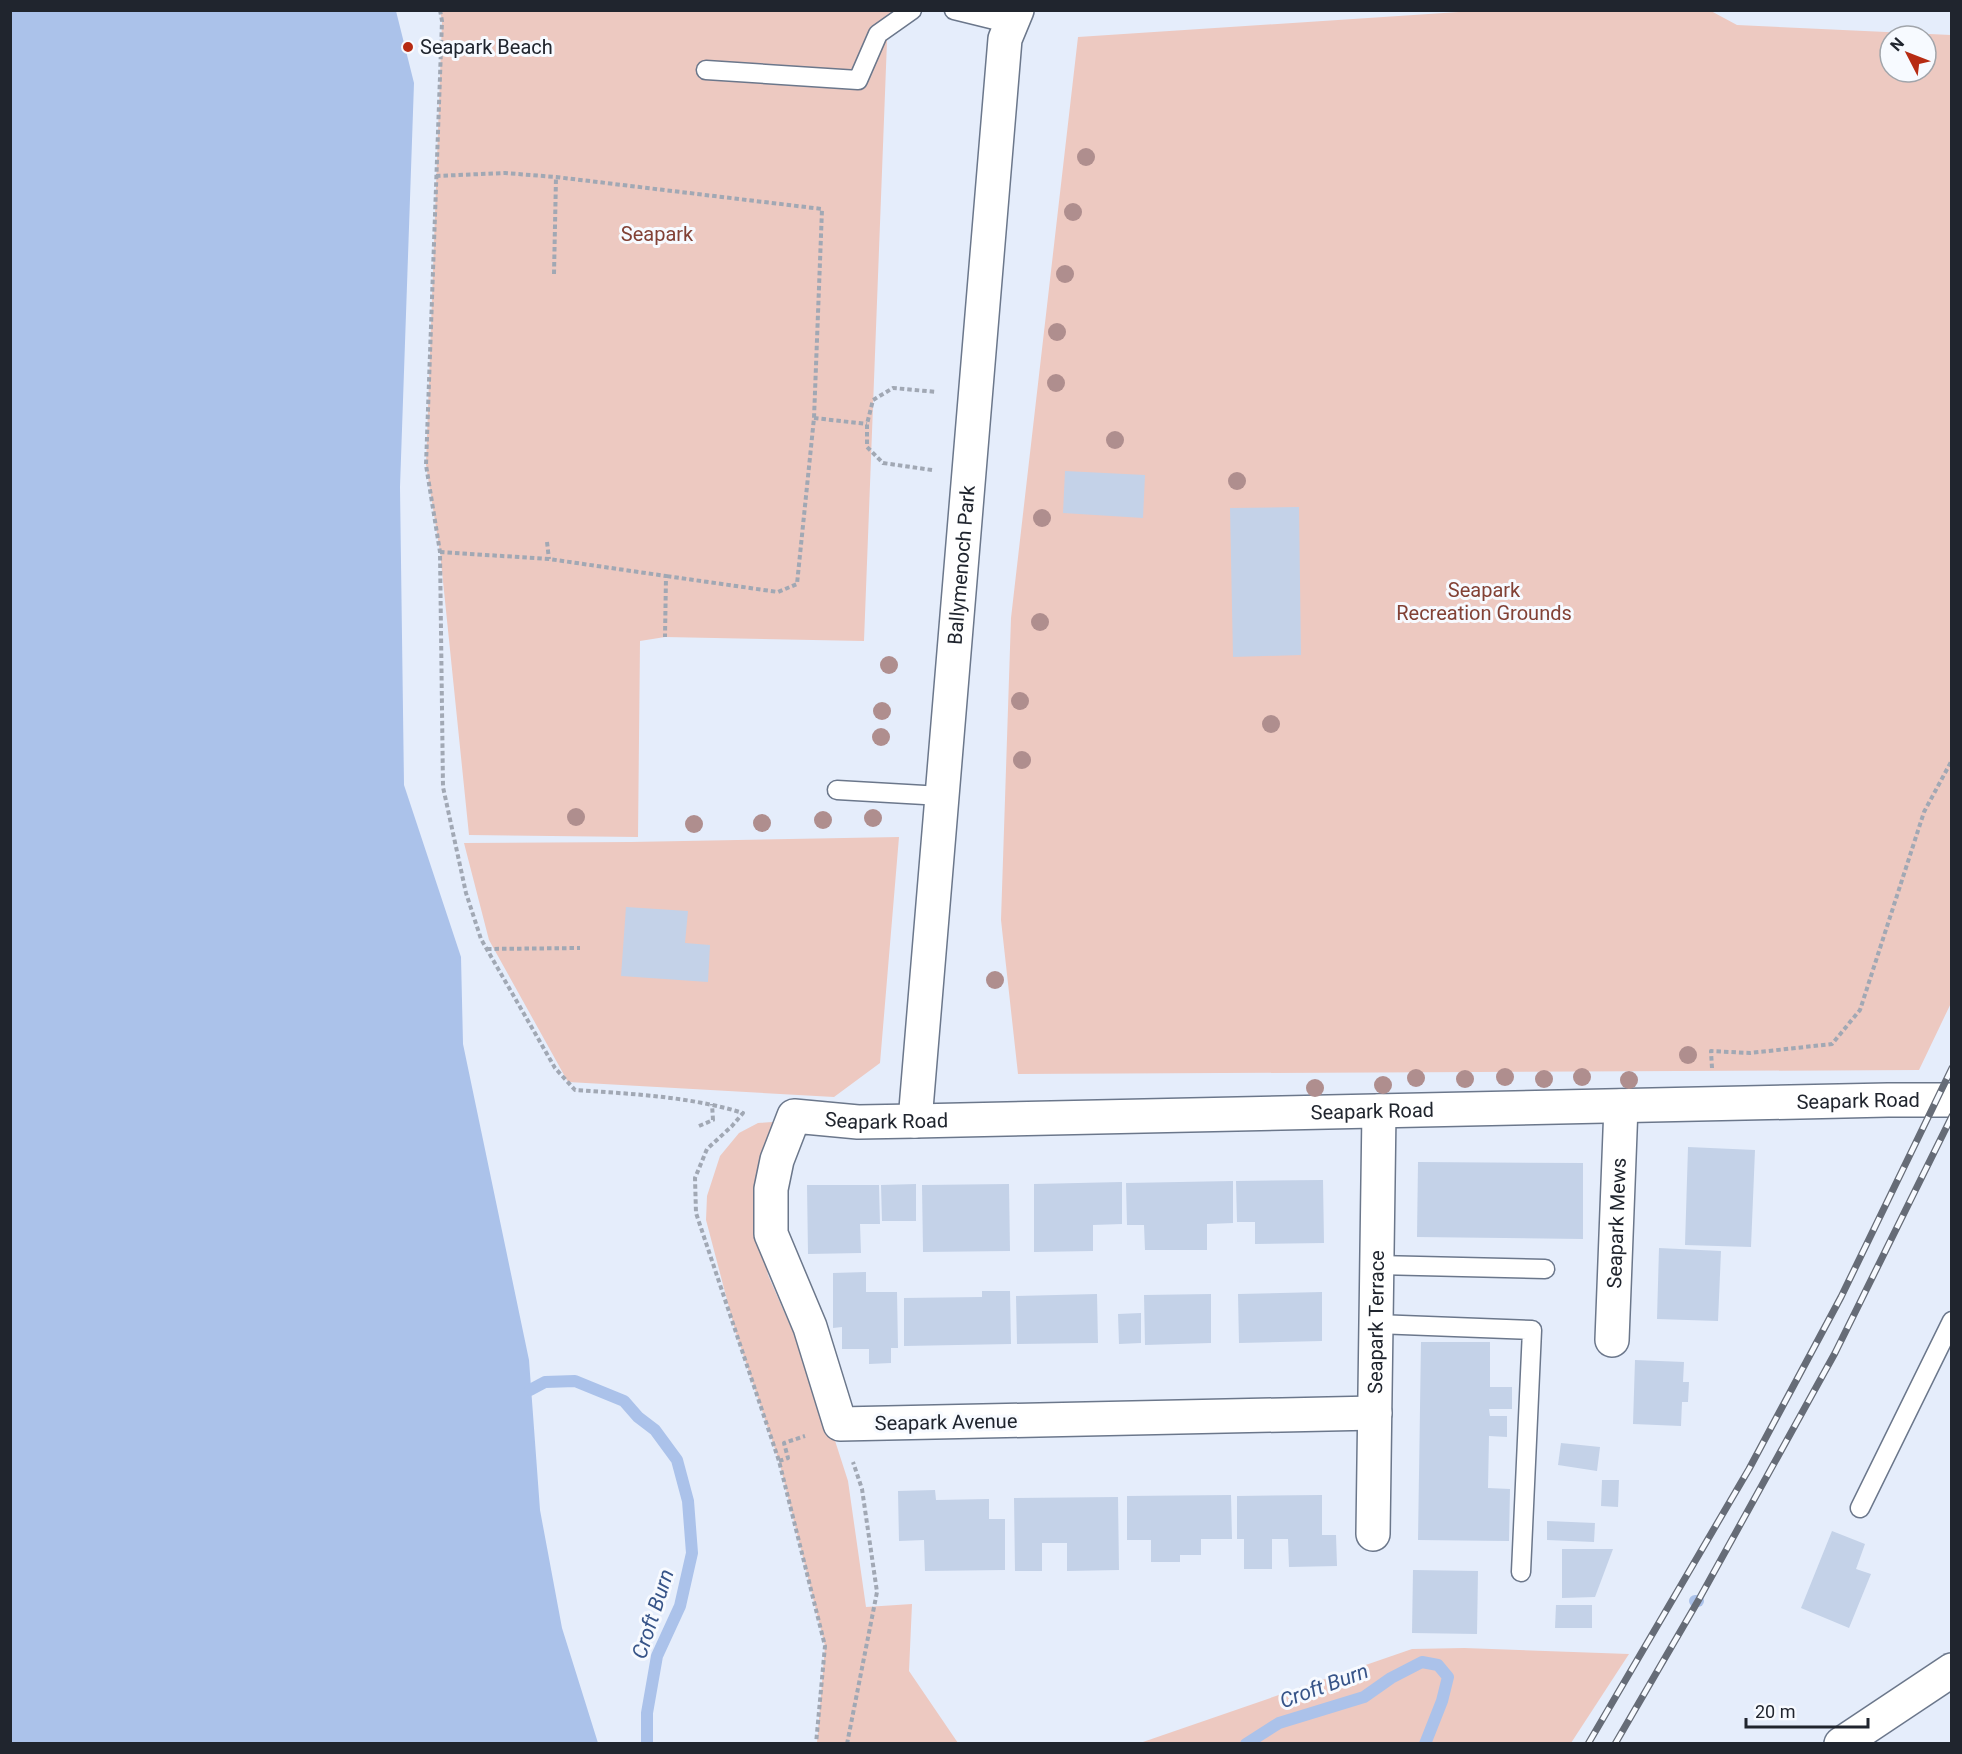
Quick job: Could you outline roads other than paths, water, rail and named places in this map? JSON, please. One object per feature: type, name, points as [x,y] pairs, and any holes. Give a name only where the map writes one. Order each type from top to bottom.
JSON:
[{"type":"main road","name":"Ballymenoch Park","points":[[915,1121],[1005,39],[1014,17]]},
{"type":"main road","name":"Seapark Road","points":[[840,1424],[810,1327],[771,1234],[771,1189],[777,1160],[794,1116],[858,1122],[1952,1100]]},
{"type":"main road","name":"Seapark Mews","points":[[1612,1340],[1621,1106]]},
{"type":"main road","name":"Seapark Terrace","points":[[1373,1534],[1379,1111]]},
{"type":"main road","name":"Seapark Avenue","points":[[840,1424],[1375,1413]]},
{"type":"main road","points":[[1841,1743],[1952,1670]]},
{"type":"lane","points":[[706,70],[858,80],[878,34],[912,10]]},
{"type":"lane","points":[[954,10],[1014,17]]},
{"type":"lane","points":[[837,790],[942,796]]},
{"type":"lane","points":[[1377,1265],[1545,1269]]},
{"type":"lane","points":[[1860,1508],[1952,1321]]},
{"type":"lane","points":[[1376,1324],[1532,1330],[1521,1572]]},
{"type":"water","points":[[11,10],[396,11],[414,83],[400,487],[404,785],[461,957],[463,1044],[529,1360],[540,1510],[562,1628],[598,1743],[11,1743]]},
{"type":"waterway","name":"Croft Burn","points":[[530,1390],[545,1382],[575,1381],[624,1401],[638,1417],[655,1430],[677,1460],[688,1501],[692,1553],[680,1606],[657,1656],[647,1713],[647,1744]]},
{"type":"waterway","name":"Croft Burn","points":[[1246,1744],[1279,1723],[1364,1697],[1391,1678],[1422,1662],[1438,1665],[1448,1677],[1442,1701],[1425,1744]]},
{"type":"railway","points":[[1588,1744],[1749,1469],[1841,1297],[1952,1068]]},
{"type":"railway","points":[[1615,1744],[1698,1601],[1835,1353],[1952,1116]]},
{"type":"place","name":"Seapark Beach","points":[[408,47]]},
{"type":"park label","name":"Seapark","points":[[657,234]]},
{"type":"park label","name":"Seapark Recreation Grounds","points":[[1484,602]]}]
